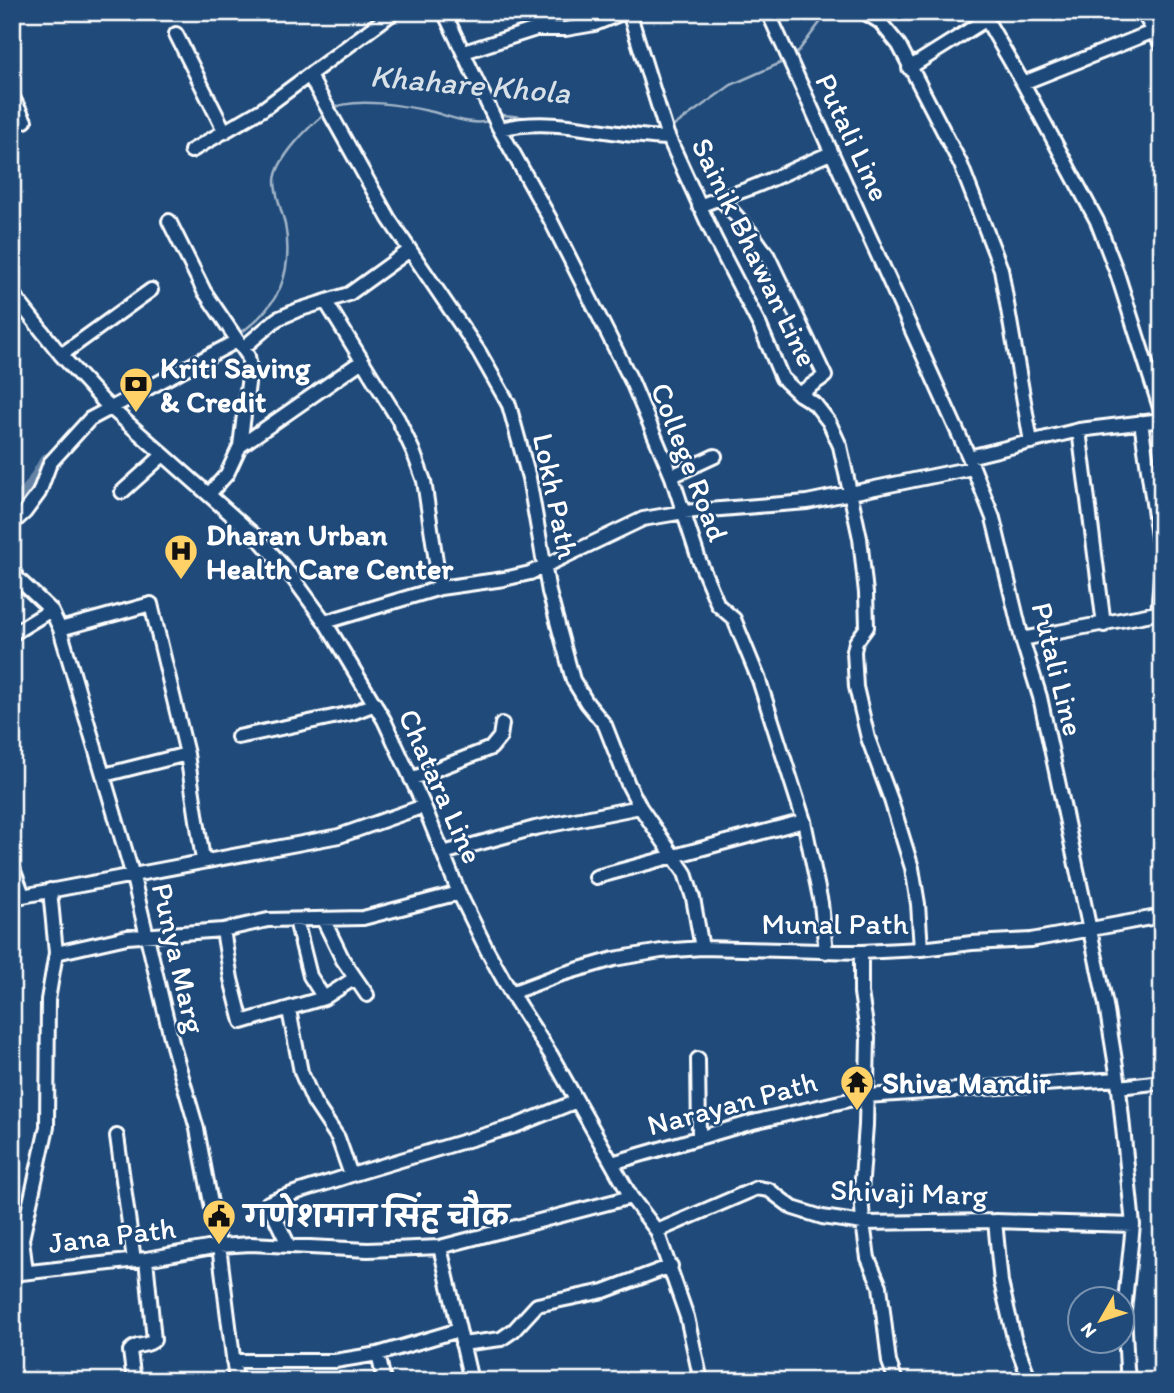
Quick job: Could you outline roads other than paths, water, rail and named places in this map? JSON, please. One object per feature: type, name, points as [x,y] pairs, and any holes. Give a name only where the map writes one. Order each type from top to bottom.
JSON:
[{"type":"street","points":[[191,151],[263,109],[394,12]]},
{"type":"street","name":"College Road","points":[[444,12],[499,128],[550,219],[632,382],[672,476],[699,561],[718,605],[734,619],[759,680],[804,821],[821,903],[826,952]]},
{"type":"street","points":[[464,51],[536,29],[566,29],[595,24],[627,12]]},
{"type":"street","name":"Sainik Bhawan Line","points":[[627,12],[666,131],[699,206],[760,326],[782,378],[815,404],[829,422],[841,446],[862,552],[867,627],[856,642],[854,651],[856,687],[868,738],[912,868],[918,904],[920,949]]},
{"type":"street","name":"Putali Line","points":[[768,12],[993,518],[1022,639],[1040,697],[1106,1005],[1118,1083],[1133,1226],[1124,1311],[1129,1381]]},
{"type":"street","points":[[864,12],[880,22],[899,45],[961,165],[995,251],[1031,442]]},
{"type":"street","points":[[1143,12],[1158,30],[1162,46]]},
{"type":"street","points":[[909,68],[984,16],[1097,221],[1117,273],[1162,414]]},
{"type":"street","points":[[1023,83],[1158,30]]},
{"type":"street","points":[[176,34],[225,132]]},
{"type":"street","name":"Lokh Path","points":[[309,75],[389,219],[479,352],[509,405],[529,478],[544,567],[573,680],[605,725],[640,807],[685,873],[693,898],[702,948]]},
{"type":"street","points":[[12,96],[25,121]]},
{"type":"street","points":[[499,128],[520,124],[564,124],[626,135],[666,131]]},
{"type":"street","points":[[699,206],[746,191],[831,152]]},
{"type":"street","points":[[720,198],[768,256],[823,371],[825,376],[822,379],[799,394]]},
{"type":"street","points":[[169,221],[204,291],[248,356],[250,368],[240,446],[227,474],[209,494]]},
{"type":"street","points":[[12,524],[39,493],[50,463],[90,419],[107,405],[237,341],[277,318],[349,294],[410,250]]},
{"type":"street","points":[[61,355],[151,290]]},
{"type":"street","name":"Chatara Line","points":[[12,293],[61,355],[107,405],[261,541],[325,621],[375,704],[424,806],[459,893],[511,993],[551,1055],[631,1197],[657,1231],[687,1317],[701,1381]]},
{"type":"street","points":[[326,302],[398,419],[413,452],[424,481],[440,588]]},
{"type":"street","points":[[240,446],[362,361]]},
{"type":"street","points":[[325,621],[440,588],[504,579],[544,567],[607,534],[643,519],[684,512],[784,505],[851,493],[970,463],[1031,442],[1079,430],[1162,420]]},
{"type":"street","points":[[1022,639],[1160,613],[1162,563],[1141,422]]},
{"type":"street","points":[[1079,430],[1104,625]]},
{"type":"street","points":[[122,492],[163,455]]},
{"type":"street","points":[[672,476],[715,457]]},
{"type":"street","name":"Punya Marg","points":[[12,569],[18,579],[51,610],[60,629],[132,873],[173,1046],[197,1129],[219,1246],[236,1381]]},
{"type":"street","points":[[60,629],[151,604],[187,754],[203,860]]},
{"type":"street","points":[[12,634],[51,610]]},
{"type":"street","points":[[238,737],[352,713],[375,704]]},
{"type":"street","points":[[411,779],[483,753],[500,737],[502,724]]},
{"type":"street","points":[[104,775],[187,754]]},
{"type":"street","points":[[12,866],[18,896],[339,836],[424,806]]},
{"type":"street","points":[[443,853],[535,828],[640,807]]},
{"type":"street","points":[[596,877],[804,821]]},
{"type":"street","points":[[19,1273],[22,1238],[47,1127],[48,1000],[56,953],[50,890]]},
{"type":"street","points":[[56,953],[127,937],[223,929],[268,920],[324,921],[363,918],[459,893]]},
{"type":"street","name":"Munal Path","points":[[511,993],[614,959],[661,951],[702,948],[826,952],[920,949],[1031,940],[1162,916]]},
{"type":"street","points":[[296,920],[310,976],[324,998]]},
{"type":"street","points":[[324,921],[342,960],[367,995]]},
{"type":"street","points":[[223,929],[231,979],[242,1022],[324,998],[355,978]]},
{"type":"street","points":[[861,952],[861,993],[868,1038],[861,1192],[863,1223],[868,1258],[880,1286],[889,1362],[896,1381]]},
{"type":"street","points":[[289,1010],[301,1072],[314,1102],[338,1138],[351,1175]]},
{"type":"street","points":[[698,1059],[699,1136]]},
{"type":"street","name":"Narayan Path","points":[[611,1163],[699,1136],[866,1096],[1162,1082]]},
{"type":"street","points":[[289,1246],[268,1203],[289,1193],[325,1185],[515,1126],[577,1101]]},
{"type":"street","points":[[117,1136],[154,1340],[131,1348],[134,1381]]},
{"type":"street","name":"Shivaji Marg","points":[[657,1231],[757,1188],[769,1190],[793,1208],[822,1217],[863,1223],[995,1221],[1133,1226]]},
{"type":"street","name":"Jana Path","points":[[19,1273],[251,1244],[368,1250],[440,1247],[631,1197]]},
{"type":"street","points":[[995,1221],[1001,1282],[1014,1338],[1030,1381]]},
{"type":"street","points":[[440,1247],[471,1381]]},
{"type":"street","points":[[233,1362],[335,1361],[461,1337],[501,1339],[514,1330],[537,1305],[604,1291],[671,1266]]},
{"type":"street","points":[[378,1354],[384,1381]]},
{"type":"waterway","name":"Khahare Khola","points":[[794,57],[828,12]]},
{"type":"waterway","name":"Khahare Khola","points":[[671,128],[731,85],[785,61]]},
{"type":"waterway","name":"Khahare Khola","points":[[331,109],[353,103],[381,103],[470,122],[492,120]]},
{"type":"waterway","name":"Khahare Khola","points":[[238,335],[264,312],[273,300],[285,273],[287,242],[275,186],[277,172],[294,144],[326,113]]},
{"type":"waterway","name":"Khahare Khola","points":[[498,117],[503,115],[543,119]]},
{"type":"waterway","points":[[323,117],[372,204],[402,249]]},
{"type":"waterway","points":[[468,347],[478,362]]},
{"type":"waterway","points":[[498,398],[510,431]]},
{"type":"waterway","name":"Khahare Khola","points":[[12,514],[33,488],[48,462]]},
{"type":"place","name":"Kriti Saving & Credit","points":[[136,414]]},
{"type":"place","name":"Dharan Urban Health Care Center","points":[[181,581]]},
{"type":"place","name":"Shiva Mandir","points":[[857,1112]]},
{"type":"place","name":"गणेशमान सिंह चौक","points":[[219,1246]]}]
